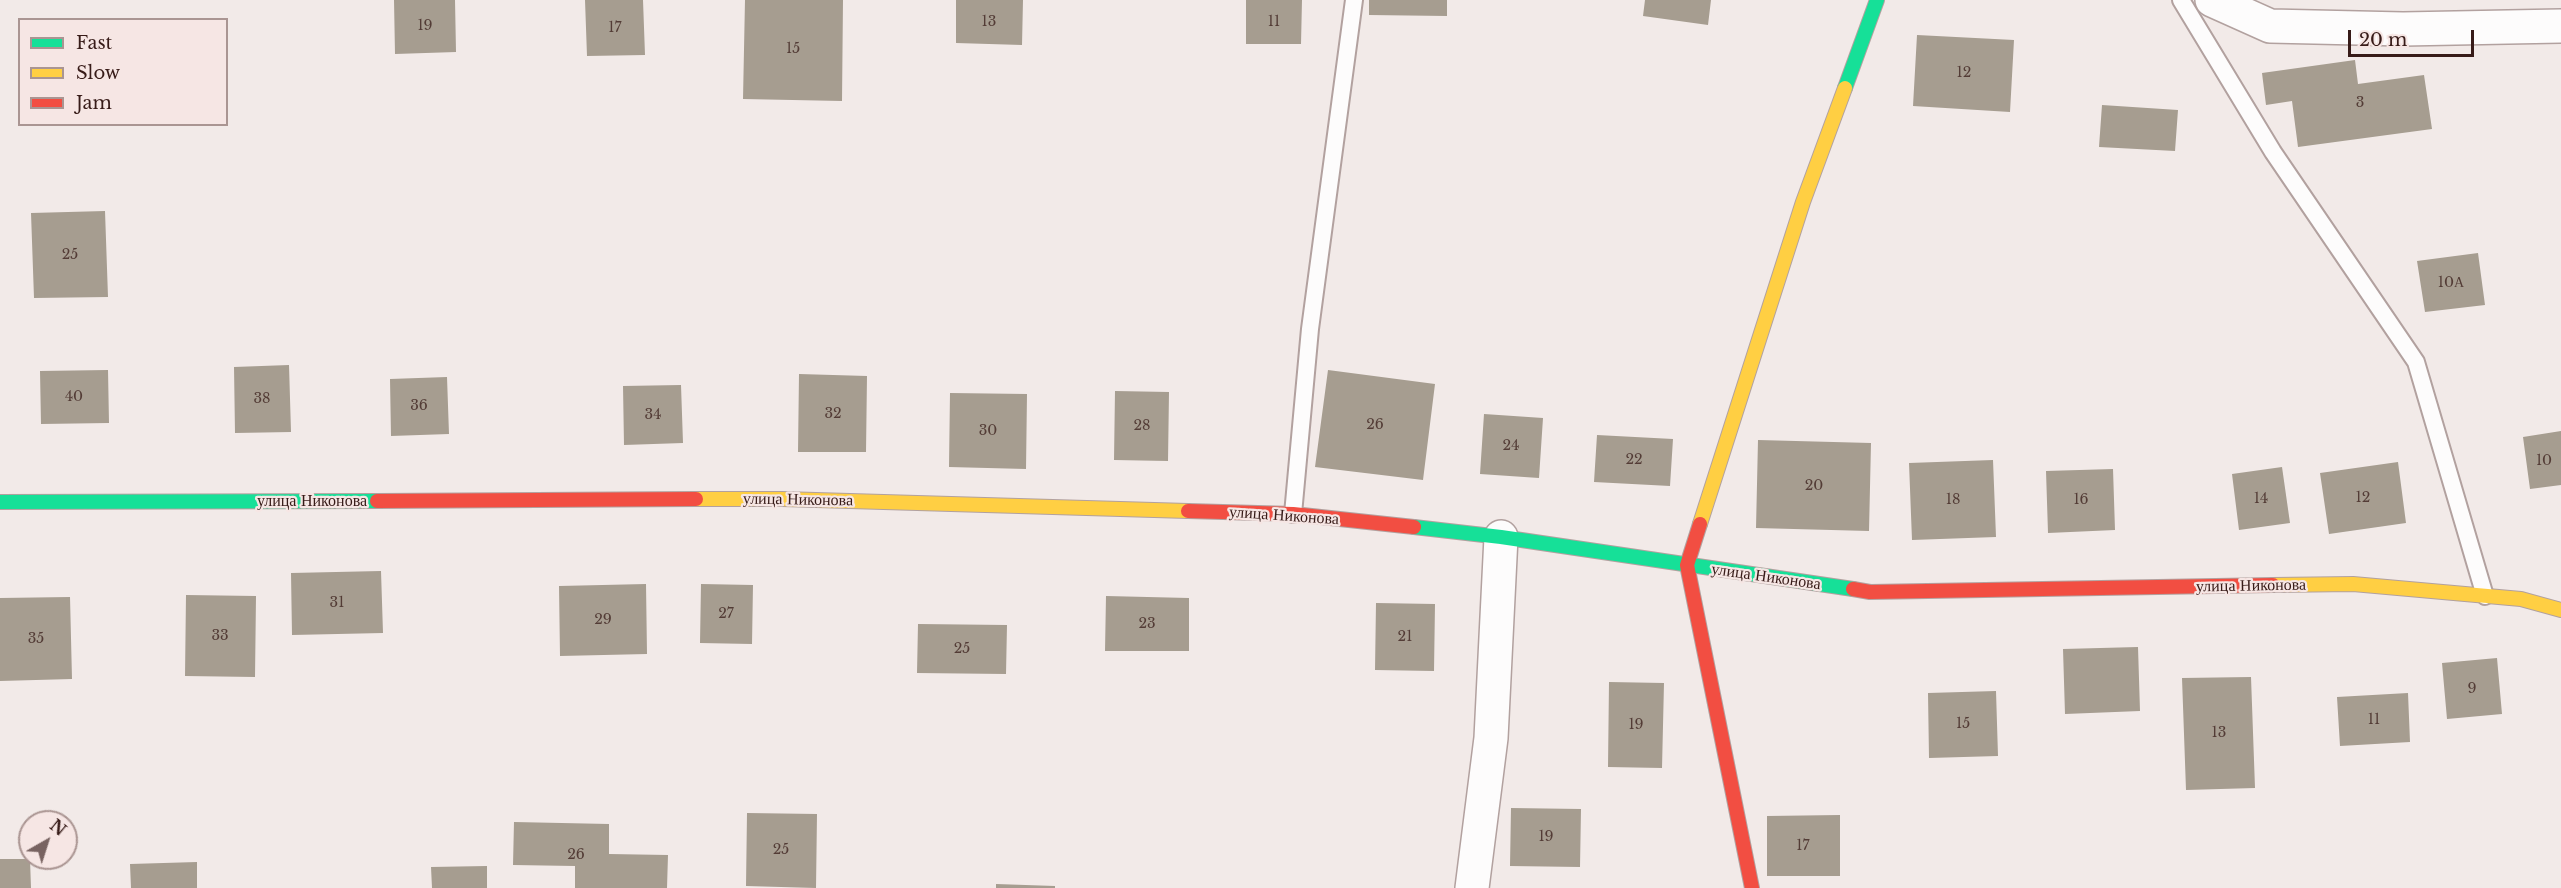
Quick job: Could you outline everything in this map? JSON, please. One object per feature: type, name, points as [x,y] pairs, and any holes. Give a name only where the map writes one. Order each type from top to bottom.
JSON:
[{"type":"street","points":[[1752,888],[1687,566],[1803,202],[1877,0]]},
{"type":"street","points":[[2212,0],[2270,26],[2403,30],[2561,26]]},
{"type":"street","name":"улица Никонова","points":[[0,502],[782,499],[1293,514],[1501,537],[1870,592],[2354,584],[2521,599],[2561,610]]},
{"type":"street","points":[[1472,888],[1491,738],[1501,537]]},
{"type":"lane","points":[[1293,514],[1310,329],[1354,0]]},
{"type":"lane","points":[[2181,0],[2273,152],[2416,362],[2485,596]]},
{"type":"building","points":[[394,0],[455,0],[456,52],[395,54]]},
{"type":"building","points":[[585,0],[643,0],[645,55],[587,56]]},
{"type":"building","points":[[745,0],[843,0],[842,101],[743,99]]},
{"type":"building","points":[[956,0],[1023,0],[1022,45],[956,43]]},
{"type":"building","points":[[1246,0],[1302,0],[1301,44],[1246,44]]},
{"type":"building","points":[[1369,0],[1447,0],[1447,16],[1369,15]]},
{"type":"building","points":[[1645,0],[1711,0],[1708,25],[1643,16]]},
{"type":"building","points":[[1917,35],[2014,40],[2010,112],[1913,106]]},
{"type":"building","points":[[2355,60],[2358,84],[2424,75],[2432,129],[2298,147],[2292,101],[2266,105],[2262,73]]},
{"type":"building","points":[[2102,105],[2178,110],[2175,151],[2099,147]]},
{"type":"building","points":[[105,211],[108,297],[34,298],[31,213]]},
{"type":"building","points":[[2478,253],[2485,305],[2425,312],[2417,261]]},
{"type":"building","points":[[289,365],[291,432],[235,433],[234,367]]},
{"type":"building","points":[[108,370],[109,423],[41,424],[40,371]]},
{"type":"building","points":[[1328,370],[1435,384],[1423,480],[1315,467]]},
{"type":"building","points":[[799,374],[867,376],[866,452],[798,452]]},
{"type":"building","points":[[447,377],[449,434],[391,436],[390,379]]},
{"type":"building","points":[[681,385],[683,443],[624,445],[623,386]]},
{"type":"building","points":[[1115,391],[1169,392],[1168,461],[1114,460]]},
{"type":"building","points":[[950,393],[1027,394],[1026,469],[949,467]]},
{"type":"building","points":[[1484,414],[1543,418],[1539,478],[1480,474]]},
{"type":"building","points":[[2561,431],[2561,485],[2530,489],[2523,437]]},
{"type":"building","points":[[1597,435],[1673,439],[1670,486],[1594,482]]},
{"type":"building","points":[[1758,440],[1871,443],[1869,531],[1756,528]]},
{"type":"building","points":[[1993,460],[1996,537],[1912,540],[1909,463]]},
{"type":"building","points":[[2398,462],[2406,523],[2329,534],[2320,473]]},
{"type":"building","points":[[2282,467],[2290,523],[2239,530],[2232,474]]},
{"type":"building","points":[[2113,469],[2115,530],[2048,533],[2046,471]]},
{"type":"building","points":[[381,571],[383,633],[292,635],[291,573]]},
{"type":"building","points":[[646,584],[647,654],[560,656],[559,586]]},
{"type":"building","points":[[701,584],[753,585],[752,644],[700,643]]},
{"type":"building","points":[[186,595],[256,596],[255,677],[185,676]]},
{"type":"building","points":[[1106,596],[1189,598],[1189,651],[1105,651]]},
{"type":"building","points":[[70,597],[72,679],[0,681],[0,598]]},
{"type":"building","points":[[1376,603],[1435,604],[1434,671],[1375,670]]},
{"type":"building","points":[[918,624],[1007,625],[1006,674],[917,673]]},
{"type":"building","points":[[2138,647],[2140,711],[2065,714],[2063,649]]},
{"type":"building","points":[[2497,658],[2502,714],[2447,719],[2442,663]]},
{"type":"building","points":[[2251,677],[2255,788],[2186,790],[2182,678]]},
{"type":"building","points":[[1609,682],[1664,683],[1662,768],[1608,767]]},
{"type":"building","points":[[1996,691],[1998,756],[1929,758],[1928,693]]},
{"type":"building","points":[[2408,693],[2410,742],[2340,746],[2337,697]]},
{"type":"building","points":[[1511,808],[1581,809],[1580,867],[1510,866]]},
{"type":"building","points":[[747,813],[817,814],[816,888],[746,886]]},
{"type":"building","points":[[1840,815],[1840,876],[1767,876],[1767,816]]},
{"type":"building","points":[[514,822],[609,824],[609,854],[668,855],[667,888],[575,888],[575,866],[513,865]]},
{"type":"building","points":[[0,859],[18,859],[18,870],[30,870],[31,888],[0,888]]},
{"type":"building","points":[[197,862],[197,888],[131,888],[130,864]]},
{"type":"building","points":[[487,866],[487,888],[432,888],[431,867]]},
{"type":"building","points":[[996,884],[1055,886],[1055,888],[996,888]]},
{"type":"traffic: fast","points":[[1845,88],[1877,0]]},
{"type":"traffic: fast","points":[[0,502],[377,501]]},
{"type":"traffic: fast","points":[[1414,527],[1501,537],[1853,589]]},
{"type":"traffic: slow","points":[[1700,524],[1803,202],[1845,88]]},
{"type":"traffic: slow","points":[[696,499],[782,499],[1188,511]]},
{"type":"traffic: slow","points":[[2273,585],[2353,584],[2521,599],[2561,610]]},
{"type":"traffic: jam","points":[[377,501],[696,499]]},
{"type":"traffic: jam","points":[[1188,511],[1293,514],[1414,527]]},
{"type":"traffic: jam","points":[[1700,524],[1687,565],[1752,888]]},
{"type":"traffic: jam","points":[[1853,589],[1870,592],[2273,585]]}]
